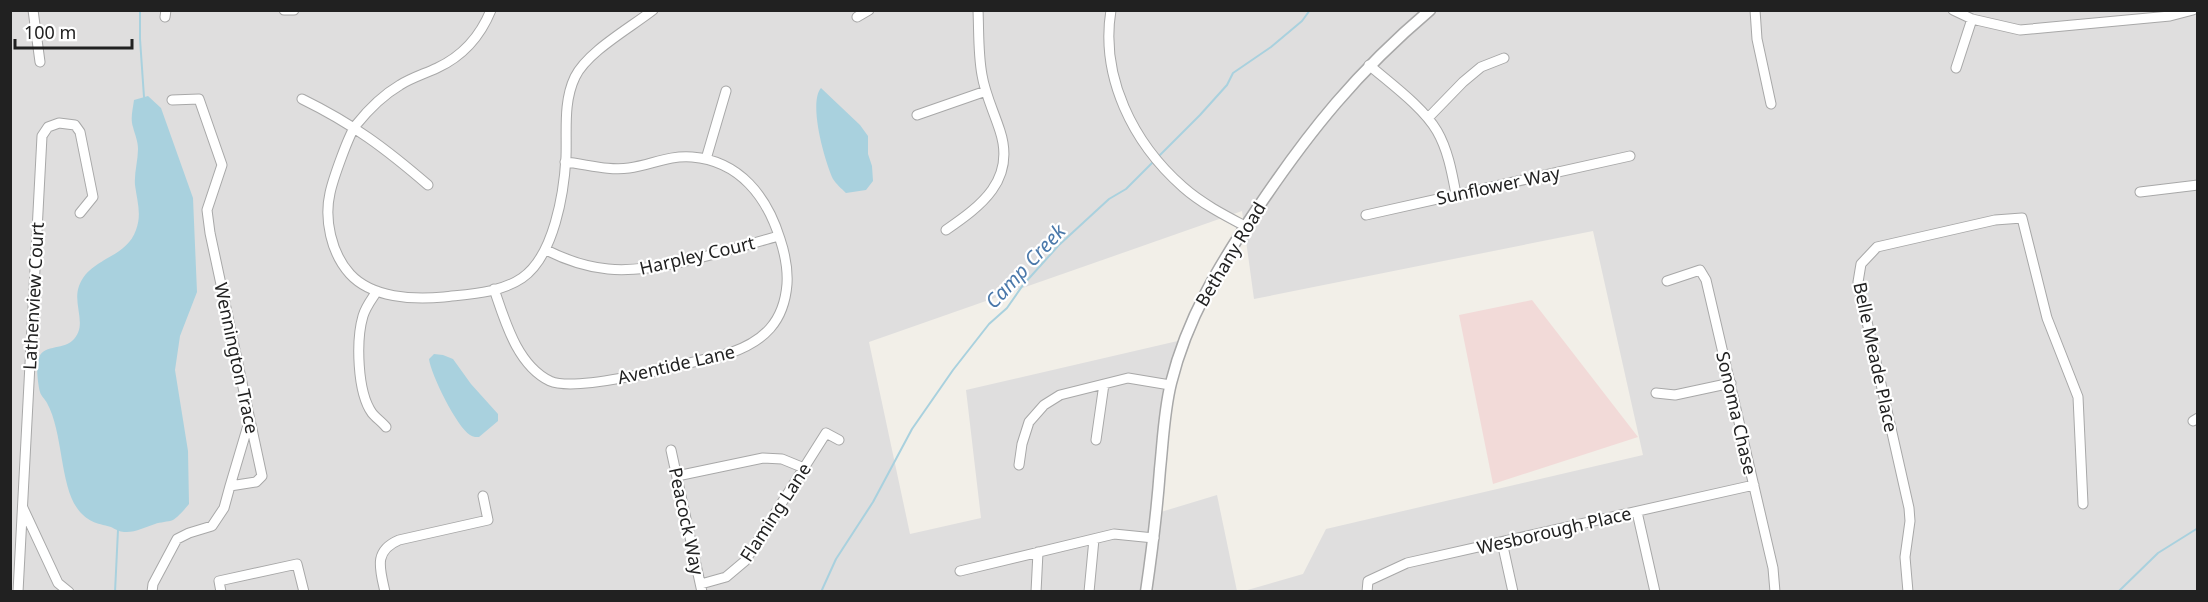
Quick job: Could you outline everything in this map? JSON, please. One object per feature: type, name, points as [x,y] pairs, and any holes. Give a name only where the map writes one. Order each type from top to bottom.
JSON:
[{"type":"street","points":[[33,10],[40,62]]},
{"type":"street","points":[[284,10],[294,10]]},
{"type":"street","points":[[491,10],[482,32],[464,50],[445,64],[410,79],[390,92],[354,127],[330,192],[328,221],[334,244],[348,272],[366,286],[377,291],[405,297],[429,298],[483,293],[524,277],[546,250],[564,188],[568,97],[579,69],[586,59],[653,10]]},
{"type":"street","points":[[857,17],[869,10]]},
{"type":"street","points":[[946,230],[976,210],[997,182],[1003,169],[1005,155],[1003,144],[986,92],[977,39],[978,10]]},
{"type":"street","points":[[1111,10],[1108,41],[1112,76],[1120,98],[1143,142],[1183,188],[1210,207],[1245,226]]},
{"type":"street","name":"Bethany Road","points":[[1146,591],[1154,538],[1170,385],[1183,343],[1206,289],[1245,226],[1312,129],[1370,65],[1430,10]]},
{"type":"street","points":[[1755,10],[1757,39],[1771,104]]},
{"type":"street","points":[[1953,10],[1972,20],[2020,30],[2170,16],[2193,10]]},
{"type":"street","points":[[1956,68],[1972,20]]},
{"type":"street","points":[[1428,118],[1463,81],[1480,67],[1504,58]]},
{"type":"street","points":[[1370,65],[1428,118],[1438,132],[1447,153],[1455,194]]},
{"type":"street","points":[[706,159],[726,92]]},
{"type":"street","points":[[917,116],[986,92]]},
{"type":"street","name":"Wennington Trace","points":[[172,100],[199,99],[222,165],[207,210],[210,233],[262,471],[260,480],[231,486]]},
{"type":"street","points":[[302,99],[354,127],[387,150],[428,185]]},
{"type":"street","name":"Lathenview Court","points":[[18,591],[42,136],[48,126],[59,123],[75,124],[80,132],[93,197],[80,213]]},
{"type":"street","name":"Sunflower Way","points":[[1366,215],[1630,156]]},
{"type":"street","name":"Aventide Lane","points":[[494,289],[508,329],[519,349],[533,368],[550,380],[561,384],[596,382],[730,353],[749,346],[775,322],[785,295],[787,272],[779,236],[767,206],[753,187],[735,172],[706,159],[682,157],[617,169],[565,162]]},
{"type":"street","points":[[2140,192],[2198,185]]},
{"type":"street","name":"Belle Meade Place","points":[[1908,591],[1905,557],[1910,521],[1909,508],[1858,282],[1861,264],[1877,247],[1995,220],[2022,218],[2047,318],[2078,397],[2083,504]]},
{"type":"street","name":"Harpley Court","points":[[546,250],[584,265],[631,270],[654,267],[779,236]]},
{"type":"street","name":"Sonoma Chase","points":[[1667,281],[1700,270],[1706,280],[1773,568],[1775,591]]},
{"type":"street","points":[[377,291],[367,305],[363,316],[359,350],[367,404],[386,427]]},
{"type":"street","points":[[1019,465],[1029,422],[1044,405],[1060,395],[1128,378],[1170,385]]},
{"type":"street","points":[[1656,393],[1676,395],[1731,383]]},
{"type":"street","points":[[1096,440],[1104,384]]},
{"type":"street","points":[[152,591],[153,584],[177,539],[212,526],[224,508],[250,419]]},
{"type":"street","name":"Flaming Lane","points":[[702,588],[726,577],[745,561],[826,433],[839,440]]},
{"type":"street","name":"Peacock Way","points":[[671,450],[702,588]]},
{"type":"street","points":[[238,462],[244,457],[252,456],[259,459]]},
{"type":"street","points":[[677,476],[763,458],[782,459],[804,468]]},
{"type":"street","name":"Wesborough Place","points":[[1367,591],[1368,580],[1400,565],[1754,485]]},
{"type":"street","points":[[385,591],[380,562],[387,546],[399,540],[488,520],[483,496]]},
{"type":"street","points":[[22,506],[58,583],[69,591]]},
{"type":"street","points":[[1637,512],[1655,591]]},
{"type":"street","points":[[960,571],[1114,534],[1154,538]]},
{"type":"street","points":[[1089,591],[1094,538]]},
{"type":"street","points":[[1502,542],[1513,591]]},
{"type":"street","points":[[1036,591],[1038,552]]},
{"type":"street","points":[[222,591],[219,581],[297,564],[304,591]]},
{"type":"shaded area","points":[[10,11],[2197,11],[2197,591],[1244,591],[1303,574],[1326,529],[1643,455],[1593,231],[1254,299],[1242,211],[869,342],[910,534],[981,518],[966,390],[1182,340],[1151,515],[1217,495],[1237,591],[11,591]]},
{"type":"shaded area","points":[[1532,300],[1638,437],[1493,484],[1459,315]]},
{"type":"water","points":[[821,88],[860,125],[868,136],[868,154],[873,181],[866,190],[846,193],[833,179],[822,147],[817,119],[817,96]]},
{"type":"water","points":[[148,96],[161,108],[193,198],[197,292],[180,336],[175,370],[188,451],[189,504],[173,520],[136,531],[124,532],[88,519],[71,498],[56,428],[47,403],[40,392],[37,367],[40,355],[48,349],[68,344],[77,335],[80,322],[77,293],[84,276],[124,247],[136,230],[139,213],[135,180],[138,149],[132,114],[134,100]]},
{"type":"water","points":[[434,354],[453,359],[471,384],[498,414],[498,421],[479,437],[471,436],[465,430],[445,400],[429,359]]},
{"type":"waterway","points":[[140,10],[144,97]]},
{"type":"waterway","name":"Camp Creek","points":[[1158,157],[1227,85],[1233,73],[1271,47],[1302,21],[1310,10]]},
{"type":"waterway","name":"Camp Creek","points":[[821,592],[836,559],[873,502],[912,429],[953,370],[989,324],[1007,308],[1023,285],[1059,245],[1109,199],[1126,189],[1154,161]]},
{"type":"waterway","points":[[2118,592],[2158,553],[2198,528]]},
{"type":"waterway","points":[[115,592],[118,530]]}]
